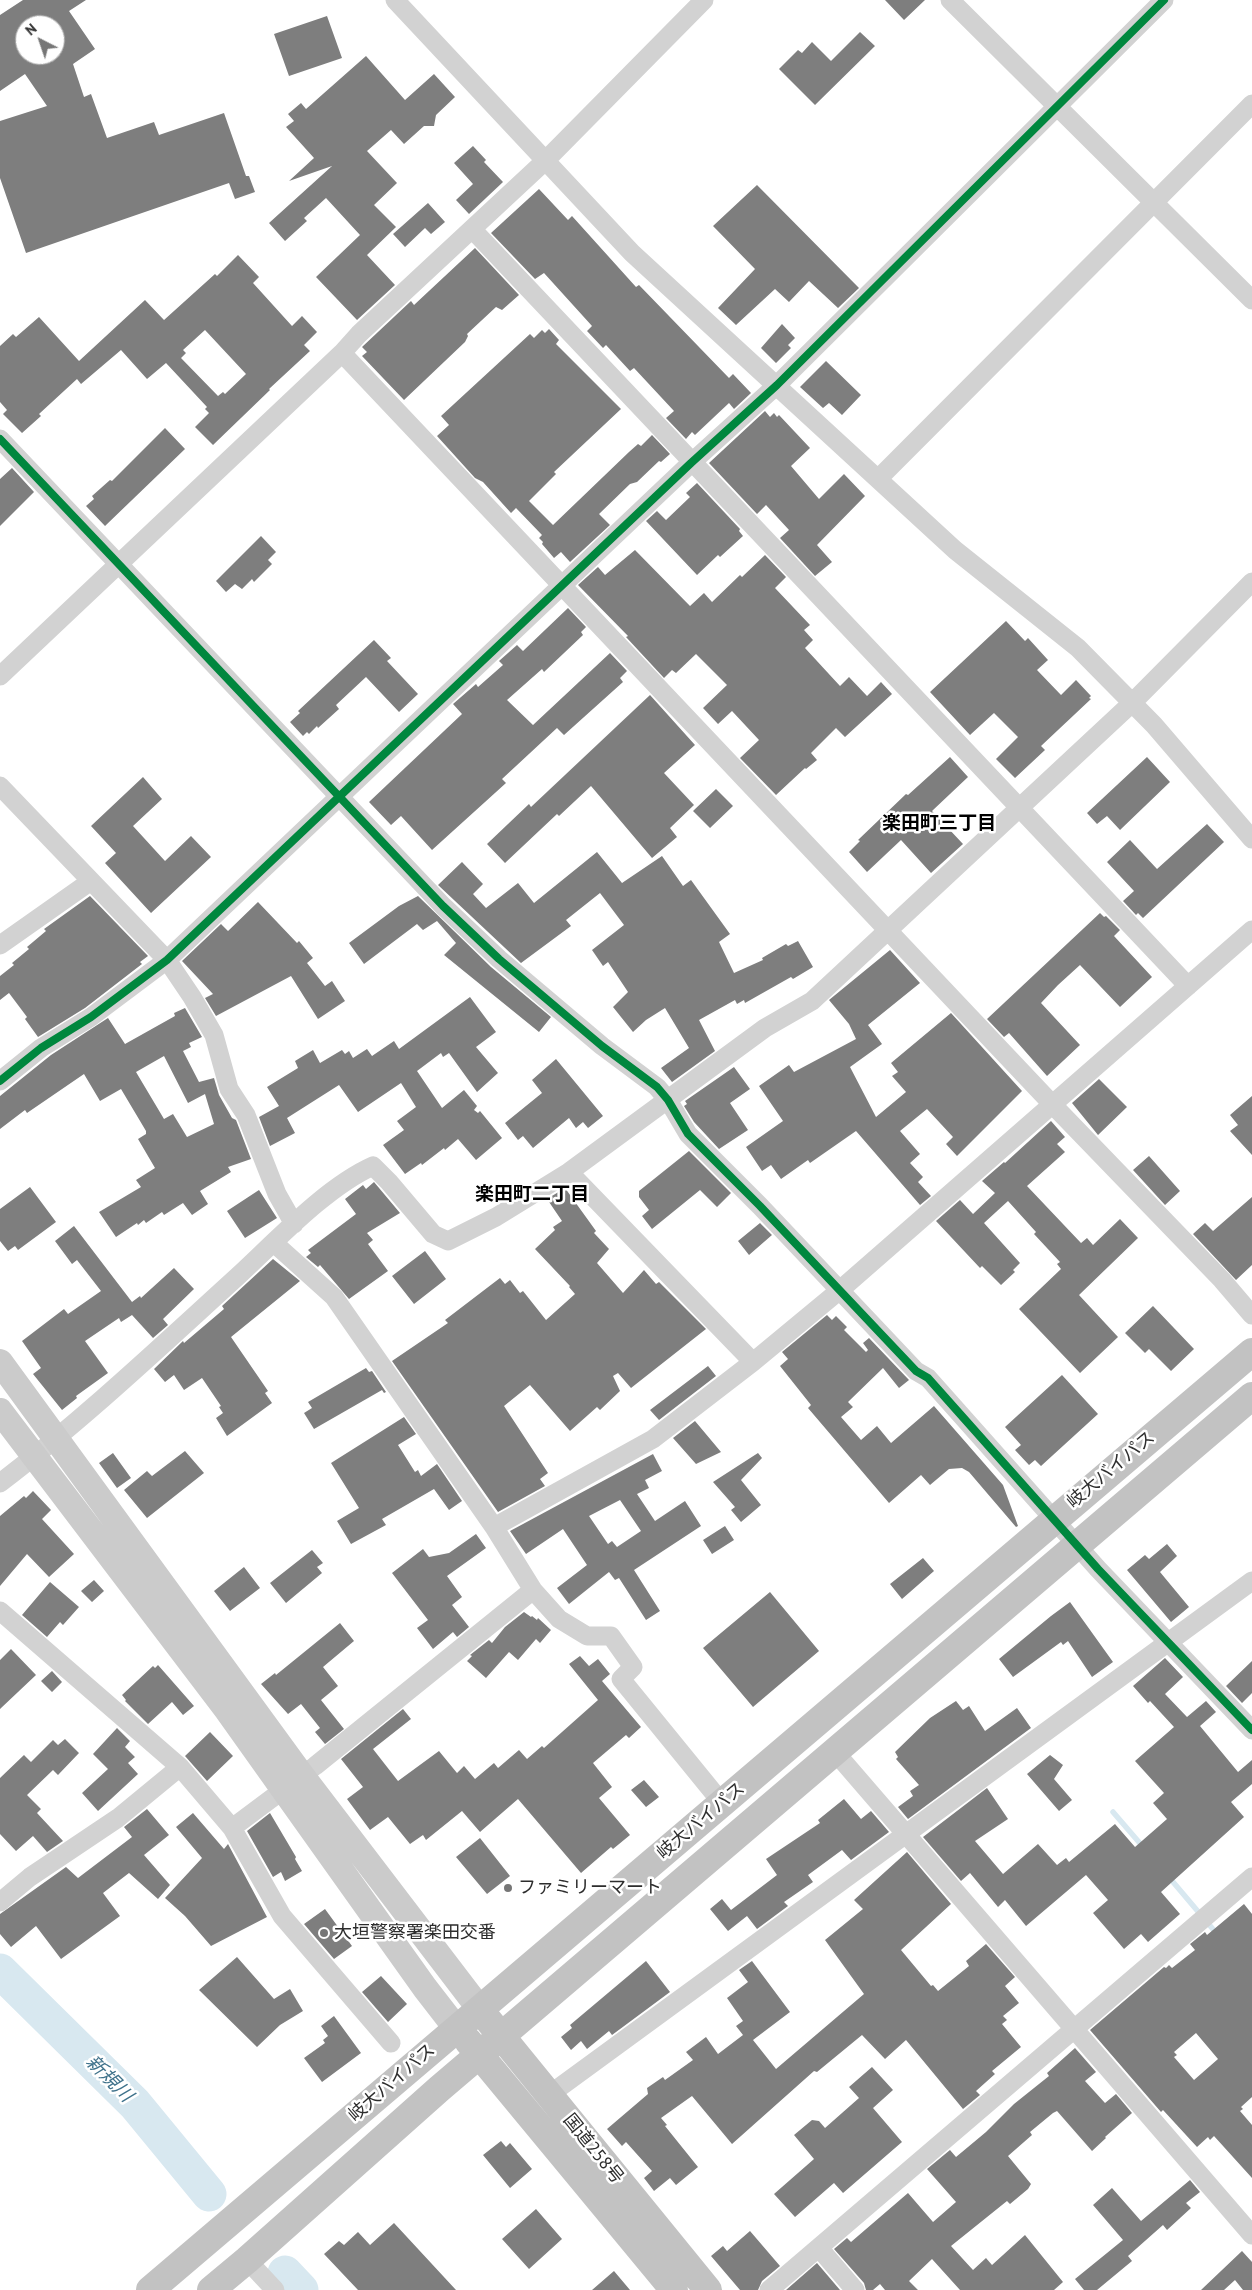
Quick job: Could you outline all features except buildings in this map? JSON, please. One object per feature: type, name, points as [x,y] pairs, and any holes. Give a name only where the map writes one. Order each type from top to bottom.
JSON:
[{"type":"highway","name":"岐大バイパス","points":[[150,2290],[1252,1352]]},
{"type":"highway","name":"岐大バイパス","points":[[211,2290],[480,2054],[1252,1396]]},
{"type":"highway","name":"国道258号","points":[[479,2008],[708,2290]]},
{"type":"highway","name":"国道258号","points":[[456,2028],[480,2054],[674,2290]]},
{"type":"main road","points":[[0,1362],[57,1439],[293,1783],[425,1988],[456,2028]]},
{"type":"main road","points":[[0,1411],[33,1457],[227,1710],[293,1783],[479,2008]]},
{"type":"street","points":[[0,676],[342,353],[359,334],[546,160],[704,0]]},
{"type":"street","points":[[950,0],[1252,300]]},
{"type":"street","points":[[0,1080],[41,1048],[91,1017],[167,960],[691,462],[777,384],[1164,0]]},
{"type":"street","points":[[402,3],[632,253],[777,384],[955,550],[1078,648],[1132,702],[1252,839]]},
{"type":"street","points":[[878,479],[1252,104]]},
{"type":"street","points":[[472,229],[1188,986]]},
{"type":"street","points":[[342,353],[1052,1104],[1222,1280],[1252,1315]]},
{"type":"street","points":[[0,439],[443,906],[499,959],[602,1046],[657,1087],[668,1100],[688,1134],[916,1371],[928,1378],[1077,1545],[1252,1730]]},
{"type":"street","points":[[0,1483],[57,1439],[294,1224],[356,1174],[373,1166],[433,1234],[448,1241],[496,1216],[569,1172],[765,1028],[812,1001],[1132,702],[1252,582]]},
{"type":"street","points":[[0,786],[167,960],[192,997],[214,1035],[229,1089],[246,1114],[277,1194],[294,1224]]},
{"type":"street","points":[[0,945],[91,881]]},
{"type":"street","points":[[494,1527],[652,1439],[753,1362],[840,1290],[1252,930]]},
{"type":"street","points":[[569,1172],[753,1362]]},
{"type":"street","points":[[274,1243],[334,1297],[494,1527],[533,1590],[559,1619],[588,1636],[611,1636],[633,1667],[620,1679],[722,1802]]},
{"type":"street","points":[[549,2095],[1252,1581]]},
{"type":"street","points":[[232,1828],[293,1783],[533,1590]]},
{"type":"street","points":[[0,1611],[180,1767],[232,1828],[282,1916],[391,2043]]},
{"type":"street","points":[[835,1752],[1074,2027],[1252,2236]]},
{"type":"street","points":[[0,1902],[30,1877],[118,1818],[180,1767]]},
{"type":"street","points":[[769,2290],[1074,2027],[1252,1877]]},
{"type":"street","points":[[819,2248],[855,2290]]},
{"type":"street","points":[[247,2260],[275,2290]]},
{"type":"waterway","points":[[1113,1812],[1144,1848]]},
{"type":"waterway","points":[[1168,1876],[1217,1934]]},
{"type":"waterway","name":"新規川","points":[[0,1971],[135,2104],[209,2194]]},
{"type":"waterway","name":"新規川","points":[[285,2273],[301,2290]]},
{"type":"cycle path","points":[[0,1081],[41,1048],[91,1017],[167,960],[691,463],[777,385],[1164,0]]},
{"type":"cycle path","points":[[0,439],[443,906],[499,959],[602,1046],[657,1087],[668,1100],[688,1134],[760,1206],[916,1371],[928,1378],[1098,1569],[1252,1730]]},
{"type":"place","name":"ファミリーマート","points":[[508,1888]]},
{"type":"place","name":"大垣警察署楽田交番","points":[[324,1933]]},
{"type":"district","name":"楽田町三丁目","points":[[939,824]]},
{"type":"district","name":"楽田町二丁目","points":[[532,1195]]}]
